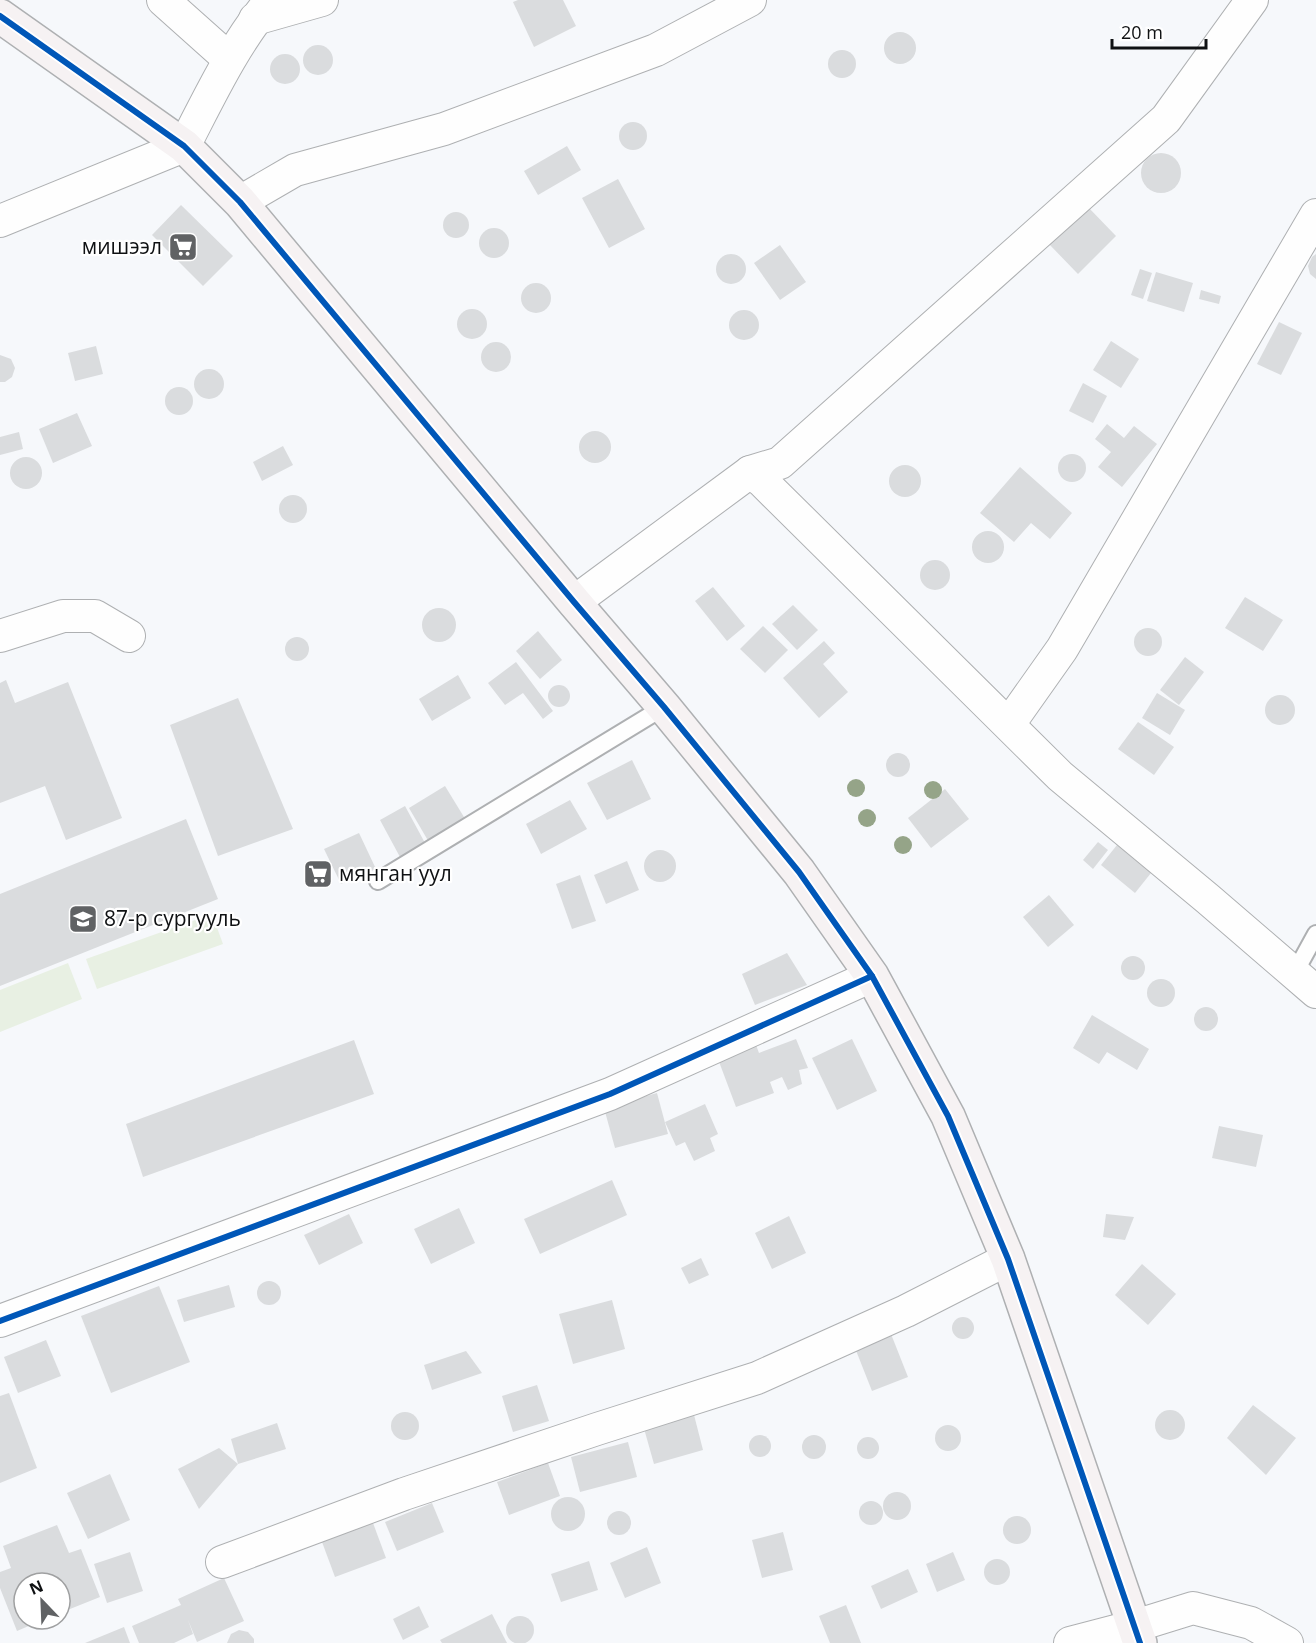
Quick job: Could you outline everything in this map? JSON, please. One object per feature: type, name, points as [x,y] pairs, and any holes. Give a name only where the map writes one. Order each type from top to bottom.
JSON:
[{"type":"street","points":[[163,0],[229,59]]},
{"type":"street","points":[[0,221],[184,146],[229,59],[263,9],[322,0]]},
{"type":"street","points":[[240,202],[295,170],[444,129],[656,50],[750,0]]},
{"type":"street","points":[[574,602],[750,472],[780,463],[1166,119],[1252,0]]},
{"type":"street","points":[[0,16],[184,146],[240,202],[664,707],[798,872],[872,976],[948,1116],[1008,1259],[1137,1635]]},
{"type":"street","points":[[1010,724],[1062,649],[1316,215]]},
{"type":"street","points":[[750,472],[762,481],[1010,724],[1060,776],[1305,983]]},
{"type":"street","points":[[0,636],[63,616],[95,616],[129,636]]},
{"type":"street","points":[[0,1321],[610,1094],[872,976]]},
{"type":"street","points":[[222,1562],[427,1486],[757,1378],[906,1311],[1008,1259]]},
{"type":"street","points":[[1070,1643],[1137,1635],[1193,1608],[1251,1623],[1287,1643]]},
{"type":"lane","points":[[378,881],[664,707]]},
{"type":"lane","points":[[1305,983],[1316,934]]},
{"type":"shaded area","points":[[212,914],[223,944],[97,989],[86,959]]},
{"type":"shaded area","points":[[68,963],[82,999],[0,1032],[0,990]]},
{"type":"building","points":[[563,0],[576,26],[534,47],[513,2]]},
{"type":"building","points":[[900,32],[912,36],[916,48],[912,60],[900,64],[888,60],[884,48],[888,36]]},
{"type":"building","points":[[318,45],[324,46],[332,54],[332,66],[324,74],[318,75],[312,74],[304,66],[303,60],[304,54],[312,46]]},
{"type":"building","points":[[842,50],[852,54],[856,64],[852,74],[842,78],[832,74],[828,64],[832,54]]},
{"type":"building","points":[[285,54],[296,58],[300,69],[296,80],[285,84],[274,80],[270,69],[274,58]]},
{"type":"building","points":[[633,122],[643,126],[647,136],[643,146],[633,150],[623,146],[619,136],[623,126]]},
{"type":"building","points":[[567,146],[581,170],[538,195],[524,171]]},
{"type":"building","points":[[1161,153],[1175,159],[1181,173],[1175,187],[1161,193],[1147,187],[1141,173],[1147,159]]},
{"type":"building","points":[[618,179],[645,229],[609,248],[582,198]]},
{"type":"building","points":[[181,205],[233,256],[203,286],[152,235]]},
{"type":"building","points":[[1087,206],[1116,236],[1078,274],[1048,243]]},
{"type":"building","points":[[456,212],[465,216],[469,225],[465,234],[456,238],[447,234],[443,225],[447,216]]},
{"type":"building","points":[[494,228],[505,232],[509,243],[505,254],[494,258],[483,254],[479,243],[483,232]]},
{"type":"building","points":[[780,245],[806,282],[780,300],[754,263]]},
{"type":"building","points":[[731,254],[737,255],[745,263],[745,275],[737,283],[731,284],[725,283],[717,275],[716,269],[717,263],[725,255]]},
{"type":"building","points":[[1316,254],[1316,279],[1310,274],[1308,266]]},
{"type":"building","points":[[1140,269],[1152,273],[1143,299],[1131,295]]},
{"type":"building","points":[[1156,272],[1193,283],[1184,312],[1147,301]]},
{"type":"building","points":[[536,283],[542,284],[550,292],[550,304],[542,312],[536,313],[530,312],[522,304],[521,298],[522,292],[530,284]]},
{"type":"building","points":[[1201,290],[1221,296],[1219,304],[1199,299]]},
{"type":"building","points":[[472,309],[478,310],[486,318],[486,330],[478,338],[472,339],[466,338],[458,330],[457,324],[458,318],[466,310]]},
{"type":"building","points":[[744,310],[750,311],[758,319],[758,331],[750,339],[744,340],[738,339],[730,331],[729,325],[730,319],[738,311]]},
{"type":"building","points":[[1279,322],[1302,333],[1281,375],[1257,364]]},
{"type":"building","points":[[1111,341],[1139,359],[1121,388],[1093,370]]},
{"type":"building","points":[[496,342],[502,343],[510,351],[510,363],[502,371],[496,372],[490,371],[482,363],[481,357],[482,351],[490,343]]},
{"type":"building","points":[[96,346],[103,374],[75,381],[68,353]]},
{"type":"building","points":[[0,355],[11,359],[15,368],[12,377],[5,382],[0,382]]},
{"type":"building","points":[[209,369],[215,370],[223,378],[223,390],[215,398],[209,399],[203,398],[195,390],[194,384],[195,378],[203,370]]},
{"type":"building","points":[[1083,383],[1107,396],[1093,423],[1069,411]]},
{"type":"building","points":[[179,387],[189,391],[193,401],[189,411],[179,415],[169,411],[165,401],[169,391]]},
{"type":"building","points":[[77,413],[92,446],[53,463],[39,429]]},
{"type":"building","points":[[1107,424],[1124,438],[1134,426],[1157,444],[1122,487],[1098,467],[1111,452],[1095,439]]},
{"type":"building","points":[[595,431],[606,436],[611,447],[606,458],[595,463],[584,458],[579,447],[584,436]]},
{"type":"building","points":[[19,432],[23,449],[0,455],[0,437]]},
{"type":"building","points":[[283,446],[293,465],[262,481],[253,462]]},
{"type":"building","points":[[1072,454],[1082,458],[1086,468],[1082,478],[1072,482],[1062,478],[1058,468],[1062,458]]},
{"type":"building","points":[[26,457],[37,462],[42,473],[37,484],[26,489],[15,484],[10,473],[15,462]]},
{"type":"building","points":[[905,465],[916,470],[921,481],[916,492],[905,497],[894,492],[889,481],[894,470]]},
{"type":"building","points":[[1020,467],[1072,513],[1050,539],[1031,523],[1014,542],[980,513]]},
{"type":"building","points":[[293,495],[303,499],[307,509],[303,519],[293,523],[283,519],[279,509],[283,499]]},
{"type":"building","points":[[988,531],[999,536],[1004,547],[999,558],[988,563],[977,558],[972,547],[977,536]]},
{"type":"building","points":[[935,560],[941,561],[949,569],[949,581],[941,589],[935,590],[929,589],[921,581],[920,575],[921,569],[929,561]]},
{"type":"building","points":[[713,587],[745,626],[727,641],[695,601]]},
{"type":"building","points":[[1245,597],[1283,620],[1263,651],[1225,628]]},
{"type":"building","points":[[793,605],[818,630],[797,650],[772,624]]},
{"type":"building","points":[[439,608],[451,613],[456,625],[451,637],[439,642],[427,637],[422,625],[427,613]]},
{"type":"building","points":[[763,626],[788,650],[765,673],[740,649]]},
{"type":"building","points":[[1148,628],[1158,632],[1162,642],[1158,652],[1148,656],[1138,652],[1134,642],[1138,632]]},
{"type":"building","points":[[538,631],[562,660],[540,679],[516,651]]},
{"type":"building","points":[[297,637],[305,641],[309,649],[305,657],[297,661],[289,657],[285,649],[289,641]]},
{"type":"building","points":[[824,641],[835,653],[823,664],[848,692],[819,718],[783,678]]},
{"type":"building","points":[[1185,657],[1204,672],[1179,705],[1160,690]]},
{"type":"building","points":[[516,662],[553,711],[543,719],[523,693],[505,705],[488,683]]},
{"type":"building","points":[[458,675],[471,698],[432,721],[419,699]]},
{"type":"building","points":[[6,680],[15,703],[68,682],[122,818],[66,840],[45,786],[0,803],[0,683]]},
{"type":"building","points":[[555,685],[563,685],[570,692],[570,700],[563,707],[555,707],[548,700],[548,692]]},
{"type":"building","points":[[1157,693],[1185,710],[1170,735],[1142,718]]},
{"type":"building","points":[[1280,695],[1291,699],[1295,710],[1291,721],[1280,725],[1269,721],[1265,710],[1269,699]]},
{"type":"building","points":[[238,698],[293,829],[218,856],[170,725]]},
{"type":"building","points":[[1138,722],[1174,747],[1154,775],[1118,749]]},
{"type":"building","points":[[898,753],[907,756],[910,765],[907,774],[898,777],[889,774],[886,765],[889,756]]},
{"type":"building","points":[[632,760],[651,799],[607,820],[587,783]]},
{"type":"building","points":[[445,786],[467,822],[430,844],[409,808]]},
{"type":"building","points":[[945,789],[969,819],[931,848],[908,818]]},
{"type":"building","points":[[570,800],[587,829],[541,854],[526,824]]},
{"type":"building","points":[[405,806],[425,843],[400,857],[380,820]]},
{"type":"building","points":[[186,819],[218,899],[0,986],[0,894]]},
{"type":"building","points":[[359,833],[376,869],[341,884],[324,849]]},
{"type":"building","points":[[1098,842],[1108,850],[1093,869],[1083,860]]},
{"type":"building","points":[[1117,845],[1151,873],[1135,893],[1101,865]]},
{"type":"building","points":[[660,850],[672,854],[676,866],[672,878],[660,882],[648,878],[644,866],[648,854]]},
{"type":"building","points":[[627,861],[639,890],[606,904],[594,875]]},
{"type":"building","points":[[580,875],[596,921],[572,929],[556,884]]},
{"type":"building","points":[[1049,895],[1074,925],[1048,947],[1023,917]]},
{"type":"building","points":[[787,953],[807,985],[755,1005],[742,974]]},
{"type":"building","points":[[1133,956],[1142,959],[1145,968],[1142,977],[1133,980],[1124,977],[1121,968],[1124,959]]},
{"type":"building","points":[[1161,979],[1171,983],[1175,993],[1171,1003],[1161,1007],[1151,1003],[1147,993],[1151,983]]},
{"type":"building","points":[[1206,1007],[1215,1010],[1218,1019],[1215,1028],[1206,1031],[1197,1028],[1194,1019],[1197,1010]]},
{"type":"building","points":[[1092,1015],[1149,1049],[1137,1070],[1107,1052],[1099,1064],[1073,1048]]},
{"type":"building","points":[[796,1039],[808,1068],[799,1070],[802,1084],[788,1090],[782,1077],[770,1082],[774,1093],[736,1107],[718,1059],[756,1045],[759,1053]]},
{"type":"building","points":[[852,1039],[877,1091],[837,1110],[812,1058]]},
{"type":"building","points":[[354,1040],[374,1094],[143,1177],[126,1124]]},
{"type":"building","points":[[657,1093],[668,1134],[615,1148],[604,1108]]},
{"type":"building","points":[[705,1104],[718,1134],[710,1138],[715,1151],[694,1161],[685,1142],[676,1146],[665,1122]]},
{"type":"building","points":[[1219,1126],[1263,1135],[1256,1167],[1212,1158]]},
{"type":"building","points":[[612,1180],[627,1215],[540,1254],[524,1219]]},
{"type":"building","points":[[459,1208],[475,1243],[431,1264],[414,1229]]},
{"type":"building","points":[[349,1214],[363,1243],[319,1265],[304,1235]]},
{"type":"building","points":[[1106,1214],[1134,1217],[1125,1240],[1103,1237]]},
{"type":"building","points":[[789,1216],[806,1253],[772,1269],[755,1233]]},
{"type":"building","points":[[701,1258],[709,1275],[689,1284],[681,1268]]},
{"type":"building","points":[[1142,1264],[1176,1294],[1148,1325],[1115,1295]]},
{"type":"building","points":[[269,1281],[278,1284],[281,1293],[278,1302],[269,1305],[260,1302],[257,1293],[260,1284]]},
{"type":"building","points":[[229,1285],[235,1307],[184,1322],[177,1300]]},
{"type":"building","points":[[159,1286],[190,1362],[111,1393],[81,1316]]},
{"type":"building","points":[[612,1300],[625,1349],[573,1364],[559,1314]]},
{"type":"building","points":[[963,1317],[971,1320],[974,1328],[971,1336],[963,1339],[955,1336],[952,1328],[955,1320]]},
{"type":"building","points":[[891,1334],[908,1377],[872,1391],[855,1348]]},
{"type":"building","points":[[46,1340],[61,1376],[18,1393],[4,1357]]},
{"type":"building","points":[[466,1351],[482,1373],[432,1390],[424,1365]]},
{"type":"building","points":[[537,1385],[549,1421],[513,1432],[502,1396]]},
{"type":"building","points":[[9,1393],[37,1468],[0,1483],[0,1396]]},
{"type":"building","points":[[1253,1405],[1296,1438],[1266,1475],[1227,1438]]},
{"type":"building","points":[[1170,1410],[1176,1411],[1184,1419],[1184,1431],[1176,1439],[1170,1440],[1164,1439],[1156,1431],[1155,1425],[1156,1419],[1164,1411]]},
{"type":"building","points":[[693,1411],[703,1450],[654,1464],[643,1425]]},
{"type":"building","points":[[405,1412],[415,1416],[419,1426],[415,1436],[405,1440],[395,1436],[391,1426],[395,1416]]},
{"type":"building","points":[[277,1423],[286,1449],[238,1464],[231,1439]]},
{"type":"building","points":[[948,1425],[957,1429],[961,1438],[957,1447],[948,1451],[939,1447],[935,1438],[939,1429]]},
{"type":"building","points":[[760,1435],[768,1438],[771,1446],[768,1454],[760,1457],[752,1454],[749,1446],[752,1438]]},
{"type":"building","points":[[814,1435],[819,1436],[825,1442],[825,1452],[819,1458],[814,1459],[809,1458],[803,1452],[802,1447],[803,1442],[809,1436]]},
{"type":"building","points":[[868,1437],[876,1440],[879,1448],[876,1456],[868,1459],[860,1456],[857,1448],[860,1440]]},
{"type":"building","points":[[628,1442],[637,1477],[580,1492],[571,1457]]},
{"type":"building","points":[[219,1448],[238,1464],[199,1509],[178,1469]]},
{"type":"building","points":[[548,1463],[560,1496],[509,1515],[497,1482]]},
{"type":"building","points":[[110,1474],[130,1520],[88,1539],[67,1493]]},
{"type":"building","points":[[897,1492],[907,1496],[911,1506],[907,1516],[897,1520],[887,1516],[883,1506],[887,1496]]},
{"type":"building","points":[[568,1497],[580,1502],[585,1514],[580,1526],[568,1531],[556,1526],[551,1514],[556,1502]]},
{"type":"building","points":[[871,1501],[879,1505],[883,1513],[879,1521],[871,1525],[863,1521],[859,1513],[863,1505]]},
{"type":"building","points":[[432,1503],[444,1532],[397,1551],[385,1522]]},
{"type":"building","points":[[619,1511],[628,1514],[631,1523],[628,1532],[619,1535],[610,1532],[607,1523],[610,1514]]},
{"type":"building","points":[[1017,1516],[1027,1520],[1031,1530],[1027,1540],[1017,1544],[1007,1540],[1003,1530],[1007,1520]]},
{"type":"building","points":[[373,1523],[386,1558],[335,1577],[322,1542]]},
{"type":"building","points":[[57,1525],[69,1553],[81,1549],[100,1597],[72,1608],[72,1571],[12,1571],[12,1618],[0,1588],[0,1572],[11,1568],[3,1546]]},
{"type":"building","points":[[783,1532],[793,1570],[762,1578],[752,1540]]},
{"type":"building","points":[[647,1547],[661,1583],[625,1598],[610,1563]]},
{"type":"building","points":[[130,1552],[143,1591],[107,1603],[94,1564]]},
{"type":"building","points":[[953,1552],[965,1580],[937,1592],[926,1564]]},
{"type":"building","points":[[997,1559],[1006,1563],[1010,1572],[1006,1581],[997,1585],[988,1581],[984,1572],[988,1563]]},
{"type":"building","points":[[589,1561],[598,1590],[561,1602],[551,1574]]},
{"type":"building","points":[[908,1569],[918,1592],[881,1609],[871,1586]]},
{"type":"building","points":[[224,1578],[244,1621],[197,1642],[188,1620],[193,1634],[174,1643],[139,1643],[132,1626],[181,1605],[178,1599]]},
{"type":"building","points":[[846,1605],[861,1643],[830,1643],[819,1616]]},
{"type":"building","points":[[419,1606],[429,1627],[403,1640],[393,1619]]},
{"type":"building","points":[[492,1614],[507,1643],[442,1643],[440,1640]]},
{"type":"building","points":[[520,1616],[530,1620],[534,1630],[530,1640],[520,1644],[510,1640],[506,1630],[510,1620]]},
{"type":"building","points":[[124,1627],[130,1643],[85,1643]]},
{"type":"building","points":[[239,1630],[248,1632],[254,1639],[254,1643],[227,1643],[231,1634]]},
{"type":"cycle path","points":[[0,16],[184,146],[240,202],[664,707],[799,872],[872,976],[948,1116],[1008,1259],[1140,1643]]},
{"type":"cycle path","points":[[0,1321],[610,1094],[872,976]]},
{"type":"place","name":"мишээл","points":[[183,247]]},
{"type":"place","name":"мянган уул","points":[[318,874]]},
{"type":"place","name":"87-р сургууль","points":[[83,919]]}]
